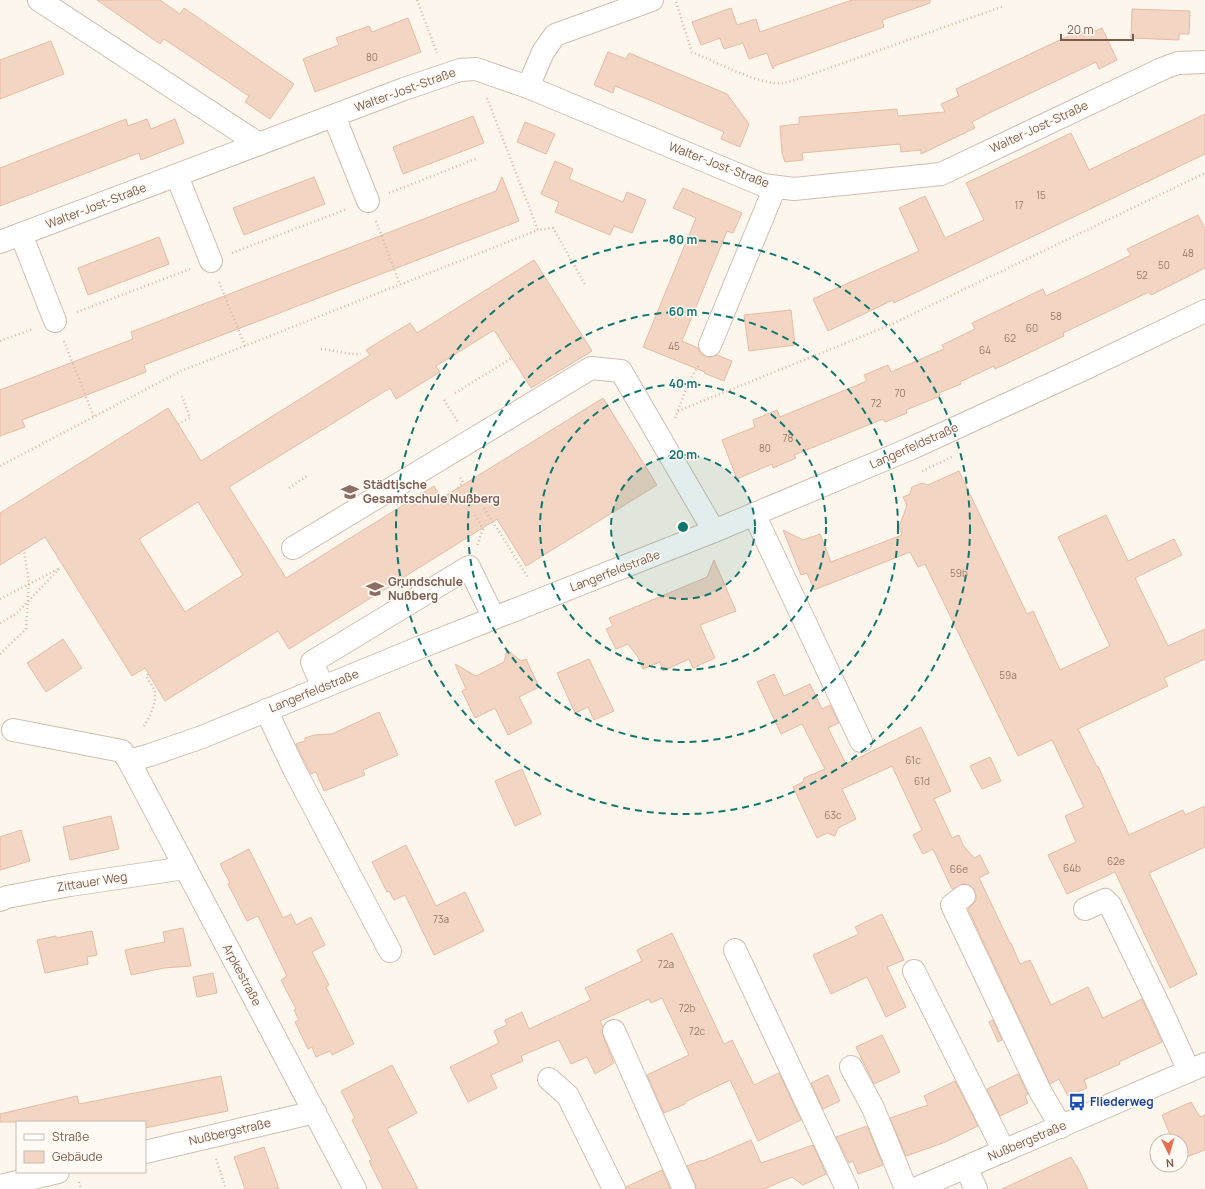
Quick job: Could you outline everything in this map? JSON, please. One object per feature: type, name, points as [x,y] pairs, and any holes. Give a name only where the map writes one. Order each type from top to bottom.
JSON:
[{"type":"street","points":[[39,0],[259,144]]},
{"type":"street","points":[[528,87],[543,52],[555,34],[652,0]]},
{"type":"street","name":"Walter-Jost-Straße","points":[[0,242],[445,74],[460,70],[476,69],[528,87],[763,185],[794,189],[941,174],[1164,68],[1178,63],[1205,62]]},
{"type":"street","points":[[334,116],[368,201]]},
{"type":"street","points":[[177,176],[211,261]]},
{"type":"street","points":[[710,345],[775,187]]},
{"type":"street","points":[[21,234],[55,321]]},
{"type":"street","name":"Langerfeldstraße","points":[[130,761],[202,737],[494,618],[714,531],[912,448],[1086,368],[1205,311]]},
{"type":"street","points":[[293,548],[591,368],[621,370],[714,531]]},
{"type":"street","points":[[754,514],[861,741]]},
{"type":"street","points":[[323,687],[312,662],[469,567],[494,618]]},
{"type":"street","points":[[266,710],[294,769],[390,951]]},
{"type":"street","points":[[13,730],[122,751],[130,761]]},
{"type":"street","name":"Arpkestraße","points":[[130,761],[355,1189]]},
{"type":"street","name":"Zittauer Weg","points":[[0,900],[7,897],[70,885],[185,868]]},
{"type":"street","points":[[964,896],[952,905],[1040,1091],[1061,1127]]},
{"type":"street","points":[[1085,908],[1105,900],[1110,905],[1163,1014],[1197,1067]]},
{"type":"street","points":[[735,950],[847,1189]]},
{"type":"street","points":[[914,971],[1004,1151]]},
{"type":"street","points":[[614,1031],[684,1189]]},
{"type":"street","points":[[850,1067],[873,1108],[906,1189]]},
{"type":"street","name":"Nußbergstraße","points":[[915,1189],[1197,1067]]},
{"type":"street","points":[[549,1079],[568,1096],[614,1189]]},
{"type":"street","name":"Nußbergstraße","points":[[146,1152],[315,1112]]},
{"type":"street","points":[[966,1168],[976,1189]]},
{"type":"street","points":[[0,1186],[54,1173]]},
{"type":"path","points":[[417,0],[445,74]]},
{"type":"path","points":[[675,0],[692,52],[753,77],[768,82],[782,83],[801,78],[1004,6]]},
{"type":"path","points":[[476,69],[538,230]]},
{"type":"path","points":[[0,341],[478,158]]},
{"type":"path","points":[[678,411],[888,326],[1205,173]]},
{"type":"path","points":[[0,466],[181,371],[538,230],[552,228],[586,286]]},
{"type":"path","points":[[382,238],[400,285]]},
{"type":"path","points":[[226,299],[245,346]]},
{"type":"path","points":[[657,432],[672,425],[689,381],[710,345]]},
{"type":"path","points":[[321,350],[362,354]]},
{"type":"path","points":[[455,393],[512,358]]},
{"type":"path","points":[[72,363],[94,417]]},
{"type":"path","points":[[178,424],[190,418],[182,396]]},
{"type":"path","points":[[444,400],[457,420]]},
{"type":"path","points":[[289,488],[307,476]]},
{"type":"path","points":[[458,488],[463,482],[459,477]]},
{"type":"path","points":[[484,508],[526,575]]},
{"type":"path","points":[[469,567],[483,529],[475,514]]},
{"type":"path","points":[[0,654],[26,629],[29,584],[24,550]]},
{"type":"path","points":[[0,599],[62,567],[16,614],[0,623]]},
{"type":"path","points":[[144,726],[150,717],[155,691],[146,676],[148,674]]},
{"type":"path","points":[[208,1137],[226,1189]]},
{"type":"building","points":[[97,0],[160,0],[180,14],[184,8],[294,84],[270,119],[245,102],[249,96],[164,39],[160,44]]},
{"type":"building","points":[[852,0],[930,0],[930,3],[882,20],[884,27],[774,66],[773,69],[767,53],[749,59],[743,43],[724,49],[720,38],[701,45],[692,22],[731,8],[737,25],[756,19],[760,32]]},
{"type":"building","points":[[1132,9],[1190,11],[1189,34],[1179,34],[1179,40],[1131,38]]},
{"type":"building","points":[[408,18],[421,52],[315,92],[303,59],[339,45],[336,38],[369,26],[372,32]]},
{"type":"building","points":[[1102,28],[1117,60],[1099,69],[1096,62],[989,113],[972,122],[975,128],[921,154],[921,150],[901,152],[900,144],[802,153],[803,160],[785,162],[782,153],[780,126],[799,124],[799,117],[897,109],[898,116],[945,112],[941,104],[959,96],[956,89],[1081,30],[1084,36]]},
{"type":"building","points":[[51,41],[64,74],[0,99],[0,60]]},
{"type":"building","points":[[608,52],[626,59],[629,53],[727,94],[749,124],[740,147],[721,139],[724,132],[652,101],[615,86],[613,93],[594,85]]},
{"type":"building","points":[[1205,114],[1205,154],[894,303],[893,300],[828,331],[813,299],[919,251],[899,208],[925,196],[945,238],[984,220],[966,183],[1071,133],[1089,170]]},
{"type":"building","points":[[473,116],[484,143],[403,174],[393,147]]},
{"type":"building","points":[[126,119],[128,126],[147,119],[151,129],[175,119],[184,143],[141,160],[139,153],[0,206],[0,168]]},
{"type":"building","points":[[525,122],[555,134],[546,154],[517,142]]},
{"type":"building","points":[[555,161],[573,169],[569,179],[623,202],[627,192],[646,200],[632,233],[614,226],[610,235],[555,212],[559,202],[541,194]]},
{"type":"building","points":[[314,177],[325,204],[244,235],[233,208]]},
{"type":"building","points":[[502,177],[519,221],[144,365],[146,372],[22,420],[25,427],[0,436],[0,390],[133,339],[131,332],[496,191]]},
{"type":"building","points":[[683,188],[742,213],[733,233],[727,231],[682,341],[698,348],[700,353],[706,357],[717,355],[732,361],[724,381],[643,347],[696,218],[673,208]]},
{"type":"building","points":[[1198,215],[1205,229],[1205,268],[1151,295],[1149,292],[1063,333],[1064,336],[1006,364],[995,369],[994,366],[960,382],[961,384],[939,393],[940,396],[906,410],[907,413],[885,422],[883,419],[794,455],[796,458],[773,468],[772,464],[737,479],[722,440],[755,427],[753,420],[777,410],[780,417],[867,381],[864,375],[888,365],[891,372],[944,349],[942,345],[975,329],[972,323],[1043,289],[1046,296],[1088,276],[1131,255],[1127,249]]},
{"type":"building","points":[[159,237],[169,264],[88,295],[78,268]]},
{"type":"building","points":[[534,260],[592,351],[531,388],[494,330],[436,366],[440,372],[396,399],[390,388],[229,487],[286,578],[434,486],[442,498],[603,398],[657,485],[526,566],[497,519],[289,649],[278,631],[165,701],[145,668],[132,676],[45,537],[0,565],[0,513],[168,408],[201,461],[370,355],[366,350],[410,323],[417,333]],"holes":[[[198,502],[243,575],[185,612],[139,539]]]},
{"type":"building","points":[[791,310],[795,345],[749,351],[744,315]]},
{"type":"building","points":[[959,471],[1027,614],[1033,611],[1060,670],[1110,646],[1058,537],[1106,515],[1128,561],[1174,539],[1182,555],[1135,578],[1168,646],[1205,629],[1205,659],[1164,678],[1168,686],[1078,729],[1097,767],[1098,766],[1129,835],[1183,810],[1185,815],[1205,806],[1205,847],[1149,873],[1197,974],[1170,988],[1115,872],[1067,894],[1048,855],[1076,842],[1065,816],[1084,807],[1052,740],[1018,756],[925,564],[918,567],[910,552],[814,590],[807,573],[801,575],[783,530],[803,540],[820,534],[831,562],[902,535],[899,527],[907,505],[903,497],[910,494],[912,487],[922,483],[928,485]]},
{"type":"building","points":[[714,560],[736,611],[700,625],[715,658],[693,668],[689,659],[663,671],[660,662],[643,669],[638,657],[628,644],[616,649],[606,629],[613,626],[609,618],[707,577]]},
{"type":"building","points":[[63,639],[82,668],[46,692],[27,663]]},
{"type":"building","points":[[507,650],[521,661],[526,659],[539,687],[519,697],[532,723],[508,735],[495,708],[475,718],[462,691],[466,689],[455,664],[476,676],[504,662]]},
{"type":"building","points":[[589,659],[614,711],[594,720],[588,707],[575,713],[557,673]]},
{"type":"building","points":[[774,674],[784,696],[810,684],[822,709],[830,705],[839,723],[828,728],[846,764],[921,727],[951,791],[934,799],[952,838],[959,835],[963,845],[974,858],[980,855],[989,873],[979,878],[1020,964],[1030,960],[1051,1005],[1088,987],[1103,1018],[1142,999],[1162,1042],[1119,1062],[1120,1064],[1084,1080],[1087,1088],[1068,1096],[1059,1079],[1050,1084],[968,909],[976,901],[974,889],[969,885],[963,884],[952,889],[933,849],[923,854],[913,835],[922,830],[892,766],[842,789],[856,819],[838,828],[835,836],[827,833],[817,838],[793,787],[803,782],[804,778],[825,769],[802,724],[781,734],[757,682]]},
{"type":"building","points":[[379,712],[398,755],[363,770],[365,775],[324,791],[316,772],[311,774],[296,744],[305,741],[305,738],[314,735],[332,734]]},
{"type":"building","points":[[990,757],[1001,781],[982,789],[970,766]]},
{"type":"building","points":[[522,769],[541,814],[515,826],[495,781]]},
{"type":"building","points":[[111,816],[119,849],[70,860],[63,827]]},
{"type":"building","points":[[21,830],[30,861],[0,870],[0,837]]},
{"type":"building","points":[[406,845],[436,906],[465,892],[484,931],[434,955],[405,895],[394,900],[389,891],[387,892],[372,862]]},
{"type":"building","points":[[249,849],[283,918],[291,914],[296,925],[311,917],[325,945],[312,952],[329,985],[326,987],[354,1044],[332,1055],[330,1051],[316,1057],[312,1047],[308,1049],[295,1022],[299,1020],[294,1010],[296,1009],[281,980],[287,976],[258,916],[247,921],[228,884],[230,883],[220,864]]},
{"type":"building","points":[[882,914],[904,960],[887,967],[906,1007],[886,1017],[867,977],[831,994],[813,955],[859,934],[855,927]]},
{"type":"building","points":[[183,928],[191,966],[164,968],[131,975],[125,950],[165,942],[163,932]]},
{"type":"building","points":[[92,931],[97,955],[87,957],[88,964],[45,973],[37,940]]},
{"type":"building","points":[[672,933],[724,1044],[732,1040],[754,1085],[779,1073],[801,1120],[758,1141],[730,1080],[685,1102],[685,1104],[664,1113],[647,1075],[689,1055],[662,998],[651,1003],[649,999],[600,1021],[603,1027],[603,1036],[614,1063],[595,1074],[587,1057],[571,1064],[559,1040],[521,1056],[523,1061],[491,1075],[497,1088],[468,1102],[450,1067],[499,1043],[494,1031],[507,1025],[505,1020],[522,1012],[529,1029],[591,1000],[585,988],[642,961],[637,950]]},
{"type":"building","points":[[213,973],[217,993],[197,997],[193,977]]},
{"type":"building","points":[[993,1020],[1002,1040],[998,1042],[989,1022]]},
{"type":"building","points":[[882,1035],[900,1072],[874,1084],[856,1047]]},
{"type":"building","points":[[392,1065],[417,1113],[387,1129],[418,1189],[383,1189],[369,1161],[372,1160],[352,1120],[355,1118],[341,1091]]},
{"type":"building","points":[[1018,1074],[1028,1094],[1025,1096],[1028,1103],[1000,1116],[987,1089]]},
{"type":"building","points":[[828,1075],[840,1101],[823,1109],[811,1083]]},
{"type":"building","points":[[221,1076],[228,1111],[146,1128],[146,1121],[0,1122],[0,1114],[77,1096],[79,1104]]},
{"type":"building","points":[[955,1081],[978,1126],[943,1143],[906,1156],[890,1118],[928,1105],[924,1096]]},
{"type":"building","points":[[1191,1102],[1200,1117],[1205,1115],[1205,1150],[1189,1156],[1189,1133],[1169,1133],[1162,1115]]},
{"type":"building","points":[[867,1126],[883,1165],[858,1174],[853,1161],[849,1163],[836,1137]]},
{"type":"building","points":[[751,1140],[761,1163],[813,1145],[826,1174],[803,1185],[792,1177],[764,1189],[696,1189],[687,1166],[702,1160],[703,1161]]},
{"type":"building","points":[[264,1147],[279,1189],[245,1189],[234,1157]]},
{"type":"building","points":[[1071,1157],[1088,1189],[1002,1189]]},
{"type":"building","points":[[662,1170],[670,1189],[626,1189],[626,1187]]},
{"type":"place","name":"Städtische Gesamtschule Nußberg","points":[[350,492]]},
{"type":"place","name":"Grundschule Nußberg","points":[[375,589]]},
{"type":"place","name":"Fliederweg","points":[[1077,1102]]}]
